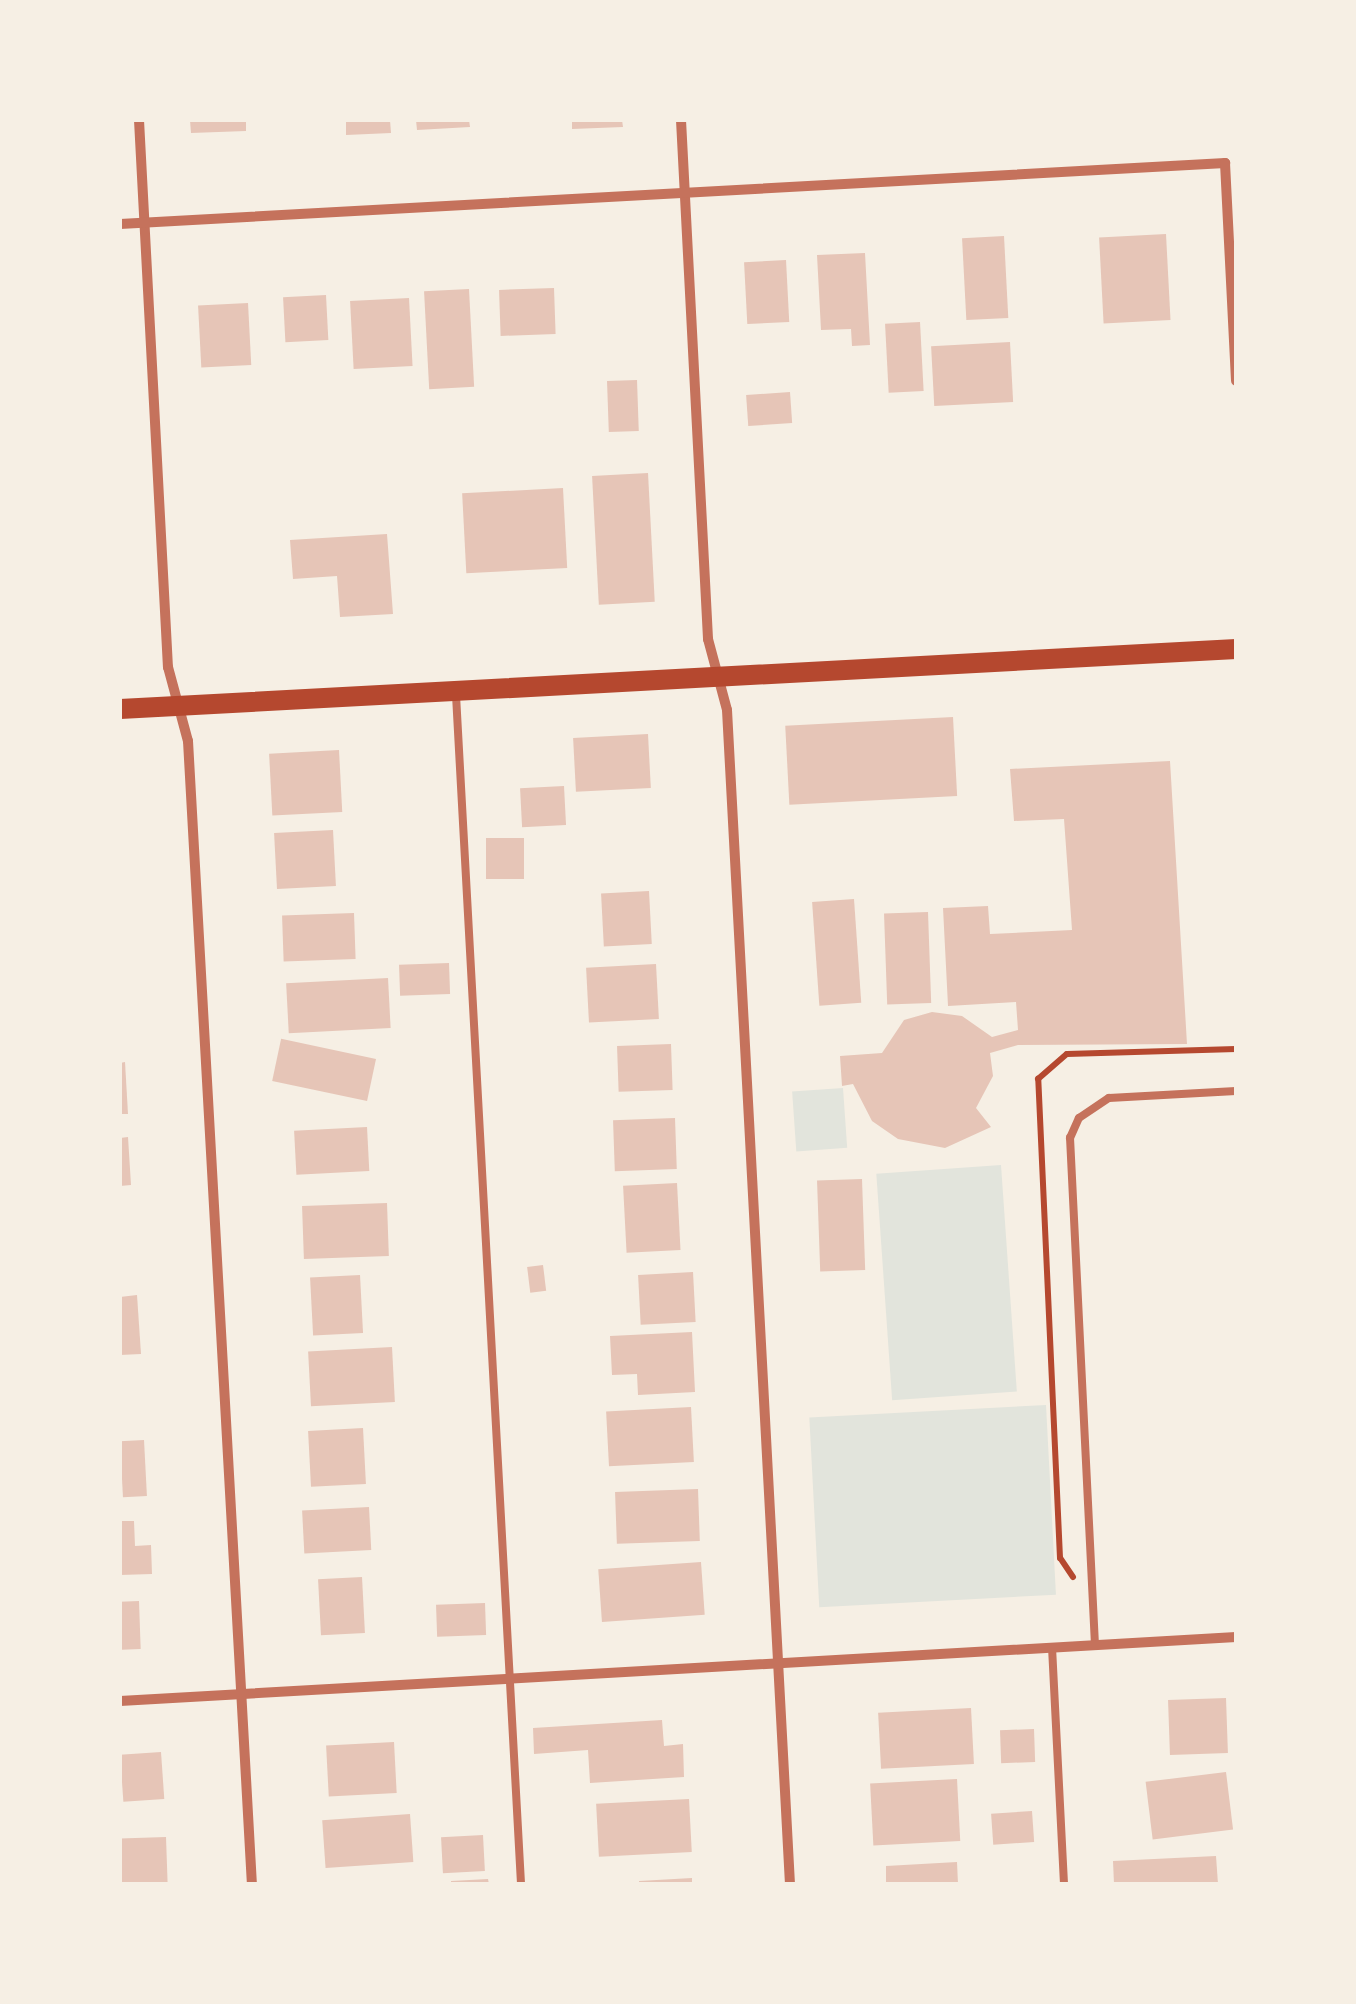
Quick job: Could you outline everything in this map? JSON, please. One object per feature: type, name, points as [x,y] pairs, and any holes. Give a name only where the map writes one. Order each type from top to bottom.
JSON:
[{"type":"main road","points":[[120,710],[1236,650]]},
{"type":"street","points":[[139,120],[168,667],[178,706],[252,1884]]},
{"type":"street","points":[[681,120],[708,640],[718,676],[790,1884]]},
{"type":"street","points":[[120,224],[1226,163],[1236,381]]},
{"type":"street","points":[[120,1702],[1236,1637]]},
{"type":"lane","points":[[456,690],[521,1884]]},
{"type":"lane","points":[[1096,1645],[1070,1138],[1078,1118],[1110,1098],[1236,1092]]},
{"type":"lane","points":[[1052,1647],[1064,1884]]},
{"type":"shaded area","points":[[843,1088],[847,1148],[796,1151],[792,1092]]},
{"type":"shaded area","points":[[1001,1165],[1017,1391],[892,1400],[876,1174]]},
{"type":"shaded area","points":[[1046,1405],[1056,1595],[819,1607],[809,1417]]},
{"type":"building","points":[[190,120],[246,120],[246,131],[191,133]]},
{"type":"building","points":[[346,120],[390,120],[391,133],[346,135]]},
{"type":"building","points":[[416,120],[469,120],[470,127],[417,130]]},
{"type":"building","points":[[572,120],[622,120],[623,127],[572,129]]},
{"type":"building","points":[[1166,234],[1171,320],[1104,323],[1099,238]]},
{"type":"building","points":[[1004,236],[1008,318],[966,320],[962,238]]},
{"type":"building","points":[[865,253],[870,345],[852,346],[851,329],[821,330],[817,255]]},
{"type":"building","points":[[786,260],[789,322],[747,324],[744,262]]},
{"type":"building","points":[[554,288],[556,334],[501,336],[499,290]]},
{"type":"building","points":[[469,289],[474,387],[429,389],[424,291]]},
{"type":"building","points":[[326,295],[328,340],[285,342],[283,297]]},
{"type":"building","points":[[409,298],[413,366],[354,369],[350,301]]},
{"type":"building","points":[[248,303],[251,365],[201,368],[198,306]]},
{"type":"building","points":[[920,322],[924,391],[889,393],[885,324]]},
{"type":"building","points":[[1010,342],[1013,402],[934,406],[931,346]]},
{"type":"building","points":[[637,380],[639,431],[609,432],[607,381]]},
{"type":"building","points":[[790,392],[792,423],[748,426],[746,395]]},
{"type":"building","points":[[648,473],[655,602],[599,605],[592,476]]},
{"type":"building","points":[[563,488],[567,568],[466,573],[462,493]]},
{"type":"building","points":[[387,534],[393,614],[340,617],[337,576],[293,579],[290,540]]},
{"type":"building","points":[[953,717],[957,796],[789,805],[785,726]]},
{"type":"building","points":[[648,734],[651,788],[576,792],[573,738]]},
{"type":"building","points":[[339,750],[342,812],[272,816],[269,754]]},
{"type":"building","points":[[1170,761],[1187,1044],[1018,1045],[990,1053],[993,1076],[976,1108],[991,1127],[945,1148],[898,1139],[872,1121],[853,1084],[842,1086],[840,1056],[882,1053],[904,1020],[932,1012],[962,1016],[992,1037],[1018,1030],[1016,1002],[948,1006],[943,908],[988,906],[990,934],[1072,930],[1064,819],[1014,821],[1010,769]]},
{"type":"building","points":[[564,786],[566,825],[522,827],[520,788]]},
{"type":"building","points":[[333,830],[336,886],[277,889],[274,833]]},
{"type":"building","points":[[486,838],[524,838],[524,879],[486,879]]},
{"type":"building","points":[[649,891],[652,944],[604,946],[601,894]]},
{"type":"building","points":[[854,899],[861,1003],[819,1006],[812,902]]},
{"type":"building","points":[[928,912],[931,1003],[887,1004],[884,914]]},
{"type":"building","points":[[354,913],[356,959],[284,961],[282,916]]},
{"type":"building","points":[[449,963],[450,994],[400,996],[399,965]]},
{"type":"building","points":[[656,964],[659,1019],[589,1023],[586,968]]},
{"type":"building","points":[[388,978],[391,1028],[289,1033],[286,983]]},
{"type":"building","points":[[281,1039],[376,1059],[367,1101],[272,1081]]},
{"type":"building","points":[[671,1044],[673,1090],[619,1092],[617,1046]]},
{"type":"building","points":[[125,1062],[128,1114],[120,1114],[120,1063]]},
{"type":"building","points":[[675,1118],[677,1169],[615,1171],[613,1120]]},
{"type":"building","points":[[367,1127],[369,1171],[296,1175],[294,1131]]},
{"type":"building","points":[[128,1137],[131,1185],[120,1186],[120,1138]]},
{"type":"building","points":[[862,1179],[865,1270],[820,1272],[817,1181]]},
{"type":"building","points":[[677,1183],[681,1250],[627,1253],[623,1186]]},
{"type":"building","points":[[387,1203],[389,1256],[304,1259],[302,1206]]},
{"type":"building","points":[[543,1265],[546,1291],[530,1293],[527,1267]]},
{"type":"building","points":[[693,1272],[696,1322],[641,1325],[638,1275]]},
{"type":"building","points":[[360,1275],[363,1333],[313,1336],[310,1278]]},
{"type":"building","points":[[137,1295],[141,1354],[120,1355],[120,1297]]},
{"type":"building","points":[[692,1332],[695,1392],[638,1395],[637,1374],[612,1375],[610,1336]]},
{"type":"building","points":[[392,1347],[395,1402],[311,1406],[308,1351]]},
{"type":"building","points":[[691,1407],[694,1462],[609,1466],[606,1411]]},
{"type":"building","points":[[363,1428],[366,1484],[311,1487],[308,1431]]},
{"type":"building","points":[[144,1440],[147,1496],[123,1497],[120,1441]]},
{"type":"building","points":[[698,1489],[700,1541],[617,1544],[615,1492]]},
{"type":"building","points":[[369,1507],[371,1550],[304,1553],[302,1511]]},
{"type":"building","points":[[120,1521],[134,1521],[135,1546],[151,1545],[152,1574],[120,1575]]},
{"type":"building","points":[[701,1562],[705,1615],[602,1622],[598,1569]]},
{"type":"building","points":[[362,1577],[365,1633],[321,1635],[318,1579]]},
{"type":"building","points":[[139,1601],[141,1649],[122,1650],[120,1602]]},
{"type":"building","points":[[485,1603],[486,1635],[437,1637],[436,1605]]},
{"type":"building","points":[[1226,1698],[1228,1753],[1170,1755],[1168,1700]]},
{"type":"building","points":[[971,1708],[974,1764],[881,1769],[878,1713]]},
{"type":"building","points":[[662,1720],[664,1746],[683,1744],[684,1777],[590,1783],[588,1750],[534,1754],[533,1728]]},
{"type":"building","points":[[1034,1729],[1035,1762],[1001,1763],[1000,1730]]},
{"type":"building","points":[[394,1742],[397,1793],[329,1796],[326,1746]]},
{"type":"building","points":[[161,1752],[164,1799],[123,1802],[120,1755]]},
{"type":"building","points":[[1226,1772],[1233,1830],[1153,1839],[1146,1782]]},
{"type":"building","points":[[957,1779],[960,1841],[873,1845],[870,1784]]},
{"type":"building","points":[[689,1799],[692,1852],[599,1857],[596,1804]]},
{"type":"building","points":[[1032,1811],[1034,1842],[993,1845],[991,1814]]},
{"type":"building","points":[[410,1814],[413,1862],[326,1868],[322,1820]]},
{"type":"building","points":[[483,1835],[485,1871],[443,1873],[441,1837]]},
{"type":"building","points":[[166,1837],[168,1883],[122,1884],[120,1839]]},
{"type":"building","points":[[1216,1856],[1218,1884],[1114,1884],[1113,1861]]},
{"type":"building","points":[[957,1862],[958,1884],[886,1884],[886,1866]]},
{"type":"building","points":[[692,1878],[692,1884],[639,1884],[639,1881]]},
{"type":"building","points":[[488,1879],[489,1884],[451,1884],[451,1881]]}]
